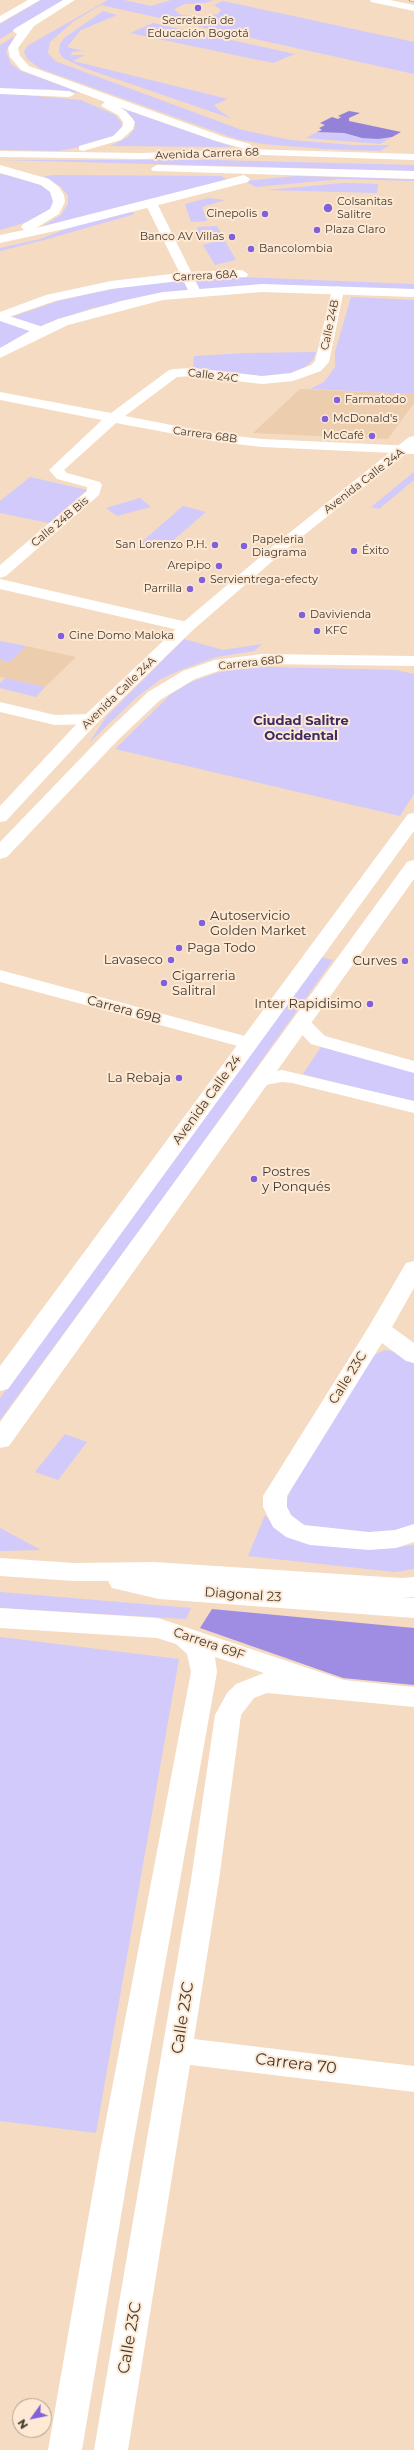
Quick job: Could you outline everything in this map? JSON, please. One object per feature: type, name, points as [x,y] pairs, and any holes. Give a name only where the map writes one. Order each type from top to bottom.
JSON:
[{"type":"main road","points":[[0,20],[35,0]]},
{"type":"main road","points":[[6,38],[70,0]]},
{"type":"main road","points":[[375,0],[414,8]]},
{"type":"main road","points":[[30,24],[13,48],[18,63],[30,70],[220,139],[283,153]]},
{"type":"main road","points":[[0,91],[38,91],[85,97],[112,107],[122,113],[129,122],[129,127],[122,135],[102,144],[60,152],[25,154]]},
{"type":"main road","name":"Avenida Carrera 68","points":[[0,154],[141,156],[283,153],[414,158]]},
{"type":"main road","points":[[0,168],[39,168]]},
{"type":"main road","points":[[0,168],[45,182],[55,190],[59,202],[55,211],[42,220],[25,228],[0,234]]},
{"type":"main road","name":"Avenida Carrera 68","points":[[142,169],[414,175]]},
{"type":"main road","points":[[0,239],[65,225],[237,180],[294,172]]},
{"type":"main road","points":[[151,203],[195,292]]},
{"type":"main road","points":[[0,245],[65,225]]},
{"type":"main road","name":"Carrera 68A","points":[[0,317],[30,304],[81,291],[188,276],[254,274]]},
{"type":"main road","points":[[369,279],[414,280]]},
{"type":"main road","name":"Carrera 68A","points":[[0,354],[41,331],[126,304],[195,292],[262,288],[414,293]]},
{"type":"main road","name":"Calle 24B","points":[[280,379],[306,372],[322,362],[338,290]]},
{"type":"main road","points":[[0,317],[41,331]]},
{"type":"main road","name":"Calle 24C","points":[[113,418],[174,374],[193,372],[252,380],[280,379]]},
{"type":"main road","name":"Carrera 68B","points":[[0,396],[218,438],[262,443],[411,447]]},
{"type":"main road","name":"Calle 24B Bis","points":[[0,573],[94,492],[96,485],[62,476],[56,470],[113,418]]},
{"type":"main road","name":"Avenida Calle 24A","points":[[0,817],[91,719],[187,627],[278,549],[411,447]]},
{"type":"main road","points":[[0,584],[187,627]]},
{"type":"main road","name":"Carrera 68D","points":[[111,737],[154,696],[177,680],[202,669],[262,659],[414,662]]},
{"type":"main road","points":[[390,661],[414,666]]},
{"type":"main road","points":[[0,707],[55,720],[91,719]]},
{"type":"main road","points":[[18,798],[111,737]]},
{"type":"main road","name":"Avenida Calle 24A","points":[[0,853],[111,737]]},
{"type":"main road","name":"Avenida Calle 24","points":[[3,1374],[414,818]]},
{"type":"main road","points":[[0,1440],[410,872],[401,835]]},
{"type":"main road","points":[[327,937],[394,894]]},
{"type":"main road","name":"Carrera 69B","points":[[0,976],[249,1043]]},
{"type":"main road","points":[[301,1023],[318,1040],[414,1067]]},
{"type":"main road","points":[[260,1080],[282,1076],[292,1077],[414,1107]]},
{"type":"main road","name":"Calle 23C","points":[[414,1268],[379,1329],[279,1486],[275,1496],[278,1514],[295,1531],[325,1539],[369,1542],[396,1539],[414,1533]]},
{"type":"main road","points":[[379,1329],[414,1355]]},
{"type":"main road","name":"Diagonal 23","points":[[0,1567],[74,1572],[154,1571],[401,1588],[414,1587]]},
{"type":"main road","name":"Diagonal 23","points":[[74,1572],[159,1588],[414,1608]]},
{"type":"main road","name":"Carrera 69F","points":[[0,1618],[158,1628],[344,1690],[414,1697]]},
{"type":"main road","points":[[65,2450],[114,2162],[204,1672],[202,1657],[197,1647],[184,1636]]},
{"type":"main road","name":"Calle 23C","points":[[111,2450],[178,2050],[205,1880],[228,1715],[236,1700],[245,1691],[266,1683],[344,1690]]},
{"type":"main road","name":"Carrera 70","points":[[178,2050],[414,2079]]},
{"type":"shaded area","points":[[41,0],[65,0],[0,39],[0,24]]},
{"type":"shaded area","points":[[108,0],[124,0],[151,6],[171,0],[213,0],[205,3],[185,4],[174,9],[181,15],[201,17],[218,14],[221,10],[214,5],[223,1],[414,42],[414,74],[101,5],[74,21],[50,42],[48,53],[55,61],[242,130],[291,140],[353,145],[390,145],[380,151],[325,149],[263,144],[236,139],[41,69],[27,59],[24,52],[27,46]]},
{"type":"shaded area","points":[[103,11],[117,15],[81,30],[67,47],[83,51],[73,52],[70,55],[85,55],[73,61],[228,99],[214,105],[221,112],[233,119],[84,68],[63,58],[59,52],[60,44],[64,38]]},
{"type":"shaded area","points":[[153,23],[295,54],[273,63],[130,33]]},
{"type":"shaded area","points":[[15,36],[6,51],[11,64],[21,71],[82,93],[48,89],[0,89],[0,45]]},
{"type":"shaded area","points":[[0,93],[81,100],[115,115],[122,123],[121,128],[117,134],[86,146],[58,151],[0,150]]},
{"type":"shaded area","points":[[118,107],[233,147],[110,146],[128,137],[135,128],[133,118]]},
{"type":"shaded area","points":[[349,111],[360,113],[349,118],[349,121],[401,132],[392,137],[378,139],[362,138],[344,133],[317,132],[322,130],[319,128],[325,125],[320,123],[332,117],[338,119],[341,117],[338,116]]},
{"type":"shaded area","points":[[317,132],[344,133],[357,137],[392,137],[380,144],[306,138]]},
{"type":"shaded area","points":[[0,160],[211,160],[414,165],[414,171]]},
{"type":"shaded area","points":[[0,174],[9,175],[38,184],[52,192],[54,202],[51,209],[38,219],[0,230]]},
{"type":"shaded area","points":[[44,176],[221,176],[227,180],[38,229],[61,215],[68,204],[68,196],[61,187]]},
{"type":"shaded area","points":[[296,176],[414,179],[414,181],[341,179],[256,187],[245,181]]},
{"type":"shaded area","points":[[343,183],[378,184],[377,193],[266,190]]},
{"type":"shaded area","points":[[208,198],[225,200],[202,207],[207,221],[191,222],[185,204]]},
{"type":"shaded area","points":[[130,211],[135,214],[0,251],[0,248],[40,239],[74,226]]},
{"type":"shaded area","points":[[217,226],[222,235],[199,241],[197,227]]},
{"type":"shaded area","points":[[224,239],[236,260],[215,265],[203,245]]},
{"type":"shaded area","points":[[240,277],[414,284],[414,290],[266,286],[184,290],[92,308],[45,324],[0,349],[0,321],[61,300],[126,286],[176,280]]},
{"type":"shaded area","points":[[351,297],[414,300],[414,394],[310,389],[324,382],[335,367],[335,352]]},
{"type":"shaded area","points":[[316,352],[313,360],[305,367],[288,374],[248,376],[193,368],[194,356],[246,353]]},
{"type":"shaded area","points":[[300,389],[414,394],[414,403],[388,439],[253,433]]},
{"type":"shaded area","points":[[414,472],[414,480],[379,509],[371,507]]},
{"type":"shaded area","points":[[30,477],[87,490],[49,523],[0,513],[0,501]]},
{"type":"shaded area","points":[[140,498],[151,507],[117,516],[106,508]]},
{"type":"shaded area","points":[[183,506],[206,512],[162,550],[138,545]]},
{"type":"shaded area","points":[[184,639],[223,650],[262,644],[254,651],[217,657],[183,669],[161,679],[137,697],[89,743],[106,717]]},
{"type":"shaded area","points":[[0,641],[26,646],[10,662],[0,660]]},
{"type":"shaded area","points":[[26,646],[76,657],[45,687],[0,677],[0,660],[10,662]]},
{"type":"shaded area","points":[[267,667],[396,670],[414,674],[414,794],[400,816],[115,749],[171,694],[191,682],[222,671]]},
{"type":"shaded area","points":[[5,678],[45,687],[36,697],[0,688],[0,683]]},
{"type":"shaded area","points":[[320,957],[333,960],[174,1183],[0,1420],[0,1398]]},
{"type":"shaded area","points":[[321,1047],[414,1071],[414,1103],[303,1074]]},
{"type":"shaded area","points":[[385,1350],[399,1352],[414,1364],[414,1525],[395,1532],[339,1532],[313,1529],[293,1518],[285,1505],[292,1486],[367,1364],[376,1354]]},
{"type":"shaded area","points":[[65,1434],[87,1442],[58,1480],[35,1472]]},
{"type":"shaded area","points":[[265,1515],[281,1533],[392,1548],[414,1545],[414,1569],[395,1572],[248,1556]]},
{"type":"shaded area","points":[[0,1528],[41,1550],[0,1551]]},
{"type":"shaded area","points":[[0,1592],[191,1608],[186,1619],[0,1608]]},
{"type":"shaded area","points":[[212,1609],[414,1628],[414,1685],[343,1678],[200,1628]]},
{"type":"shaded area","points":[[0,1637],[179,1659],[96,2133],[0,2121]]},
{"type":"railway","points":[[410,0],[414,1]]},
{"type":"place","name":"Secretaría de Educación Bogotá","points":[[198,8]]},
{"type":"place","name":"Colsanitas Salitre","points":[[328,208]]},
{"type":"place","name":"Cinepolis","points":[[265,214]]},
{"type":"place","name":"Plaza Claro","points":[[317,230]]},
{"type":"place","name":"Banco AV Villas","points":[[232,237]]},
{"type":"place","name":"Bancolombia","points":[[251,249]]},
{"type":"place","name":"Farmatodo","points":[[337,400]]},
{"type":"place","name":"McDonald's","points":[[325,419]]},
{"type":"place","name":"McCafé","points":[[372,436]]},
{"type":"place","name":"San Lorenzo P.H.","points":[[215,545]]},
{"type":"place","name":"Papeleria Diagrama","points":[[244,546]]},
{"type":"place","name":"Éxito","points":[[354,551]]},
{"type":"place","name":"Arepipo","points":[[219,566]]},
{"type":"place","name":"Servientrega-efecty","points":[[202,580]]},
{"type":"place","name":"Parrilla","points":[[190,589]]},
{"type":"place","name":"Davivienda","points":[[302,615]]},
{"type":"place","name":"KFC","points":[[317,631]]},
{"type":"place","name":"Cine Domo Maloka","points":[[61,636]]},
{"type":"place","name":"Autoservicio Golden Market","points":[[202,923]]},
{"type":"place","name":"Paga Todo","points":[[179,948]]},
{"type":"place","name":"Lavaseco","points":[[171,960]]},
{"type":"place","name":"Curves","points":[[405,961]]},
{"type":"place","name":"Cigarreria Salitral","points":[[164,983]]},
{"type":"place","name":"Inter Rapidisimo","points":[[370,1004]]},
{"type":"place","name":"La Rebaja","points":[[179,1078]]},
{"type":"place","name":"Postres y Ponqués","points":[[254,1179]]},
{"type":"district","name":"Ciudad Salitre Occidental","points":[[301,728]]}]
